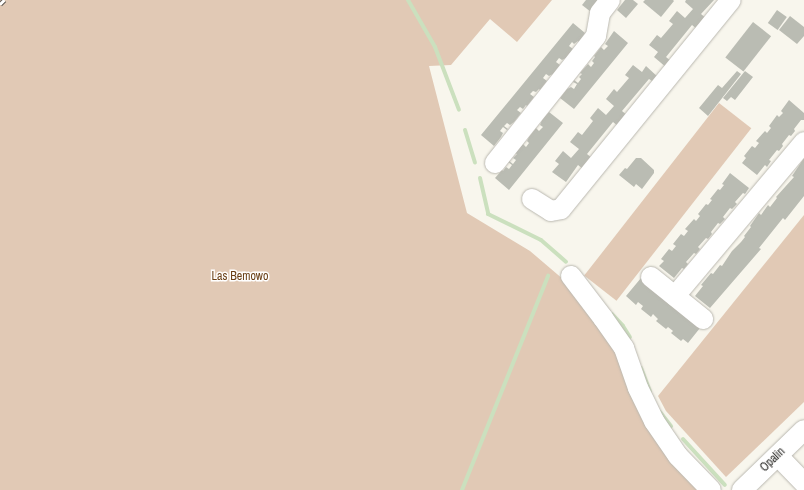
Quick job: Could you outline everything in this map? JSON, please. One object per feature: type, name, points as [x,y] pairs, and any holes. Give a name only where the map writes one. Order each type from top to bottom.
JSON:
[{"type":"street","points":[[494,163],[596,36],[600,13],[610,0]]},
{"type":"street","points":[[532,199],[551,211],[561,208],[731,0]]},
{"type":"street","points":[[675,296],[804,142]]},
{"type":"street","points":[[570,276],[604,318],[624,348],[638,388],[654,421],[678,456],[710,490]]},
{"type":"street","points":[[651,277],[703,319]]},
{"type":"street","name":"Opalin","points":[[742,490],[804,430]]},
{"type":"street","points":[[778,456],[804,483]]},
{"type":"green space","name":"Las Bemowo","points":[[0,0],[552,0],[517,42],[490,19],[451,65],[429,66],[467,213],[530,251],[564,280],[600,319],[702,490],[0,490]]},
{"type":"green space","points":[[719,103],[751,128],[616,301],[584,276]]},
{"type":"green space","points":[[804,215],[804,402],[726,477],[666,411],[658,396]]},
{"type":"building","points":[[586,0],[601,0],[591,12],[582,5]]},
{"type":"building","points":[[625,0],[633,0],[638,4],[626,18],[617,10]]},
{"type":"building","points":[[645,0],[674,1],[661,17],[643,2]]},
{"type":"building","points":[[686,0],[714,0],[701,14],[707,19],[698,30],[692,25],[666,57],[672,62],[667,68],[654,57],[658,52],[649,45],[657,35],[661,38],[673,24],[669,21],[677,11],[685,18],[693,9],[685,2]]},
{"type":"building","points":[[777,10],[787,17],[778,30],[768,23]]},
{"type":"building","points":[[790,16],[804,27],[804,36],[797,44],[779,30]]},
{"type":"building","points":[[753,22],[771,36],[743,72],[725,57]]},
{"type":"building","points":[[573,23],[585,33],[579,42],[578,41],[574,44],[572,42],[569,46],[573,49],[566,58],[562,60],[559,58],[556,62],[560,65],[553,74],[549,76],[546,74],[543,78],[547,81],[540,90],[539,89],[536,92],[533,91],[530,94],[534,97],[527,106],[526,105],[523,109],[520,107],[517,110],[521,113],[514,122],[510,125],[507,123],[504,126],[508,129],[507,130],[503,127],[500,131],[503,133],[494,146],[481,135]]},
{"type":"building","points":[[614,31],[628,43],[574,109],[560,98],[567,89],[571,87],[574,89],[577,84],[573,82],[574,80],[578,83],[581,79],[579,77],[582,74],[580,73],[588,64],[591,67],[594,63],[592,61],[595,57],[594,56],[601,47],[604,50],[608,46],[605,44]]},
{"type":"building","points":[[633,65],[642,72],[646,66],[659,78],[655,83],[649,79],[622,111],[628,116],[619,127],[613,122],[587,154],[593,159],[584,170],[578,165],[566,182],[552,172],[559,164],[555,161],[563,151],[571,158],[579,149],[570,142],[578,132],[582,135],[593,121],[590,118],[598,108],[606,115],[614,106],[606,99],[614,89],[617,92],[629,78],[625,75]]},
{"type":"building","points":[[737,71],[741,74],[708,116],[699,108],[718,85],[722,88]]},
{"type":"building","points":[[745,71],[753,77],[735,100],[731,97],[727,101],[723,98]]},
{"type":"building","points":[[789,100],[804,113],[804,120],[801,120],[794,129],[795,131],[791,136],[789,135],[782,144],[783,146],[779,151],[777,150],[769,160],[771,161],[767,167],[765,165],[757,175],[742,163],[746,158],[744,156],[752,146],[755,148],[759,143],[756,141],[765,131],[767,133],[771,128],[769,126],[777,115],[779,117],[783,113],[781,111]]},
{"type":"building","points":[[549,112],[563,123],[509,190],[495,178],[506,167],[509,169],[512,165],[508,162],[509,161],[513,164],[516,160],[513,158],[517,154],[515,153],[523,144],[526,147],[529,143],[527,141],[529,137],[536,128],[539,131],[543,127],[540,125],[542,120]]},
{"type":"building","points":[[636,158],[641,158],[654,170],[654,173],[642,189],[636,184],[634,187],[619,175],[625,168],[627,169]]},
{"type":"building","points":[[804,158],[804,196],[785,220],[783,218],[759,248],[761,249],[710,308],[695,296],[703,286],[701,285],[711,273],[713,274],[720,265],[722,266],[732,251],[745,237],[744,236],[759,213],[761,215],[768,205],[770,207],[777,198],[776,197],[794,177],[792,176]]},
{"type":"building","points":[[730,173],[749,188],[745,194],[743,193],[735,202],[737,204],[732,209],[730,208],[723,217],[725,219],[720,224],[718,223],[708,239],[706,238],[698,247],[700,249],[686,262],[688,264],[684,269],[682,268],[674,278],[659,266],[664,261],[661,259],[669,249],[672,251],[676,246],[673,244],[681,234],[684,236],[688,231],[685,229],[694,219],[696,221],[700,216],[698,214],[706,204],[708,205],[712,200],[710,199],[718,189],[720,190],[724,185],[722,184]]},
{"type":"building","points":[[641,278],[700,328],[688,343],[683,339],[681,341],[671,333],[673,331],[668,327],[666,329],[656,321],[658,319],[653,314],[651,317],[641,309],[643,306],[638,302],[636,305],[626,296]]},
{"type":"waterway","points":[[408,0],[435,47],[459,110]]},
{"type":"waterway","points":[[465,130],[475,163]]},
{"type":"waterway","points":[[480,178],[488,214],[541,240],[566,262]]},
{"type":"waterway","points":[[462,490],[548,276]]},
{"type":"waterway","points":[[612,314],[623,326],[630,337]]},
{"type":"waterway","points":[[641,368],[650,391]]},
{"type":"waterway","points":[[660,412],[671,426]]},
{"type":"waterway","points":[[683,439],[725,485]]},
{"type":"railway","points":[[0,4],[4,0]]}]
